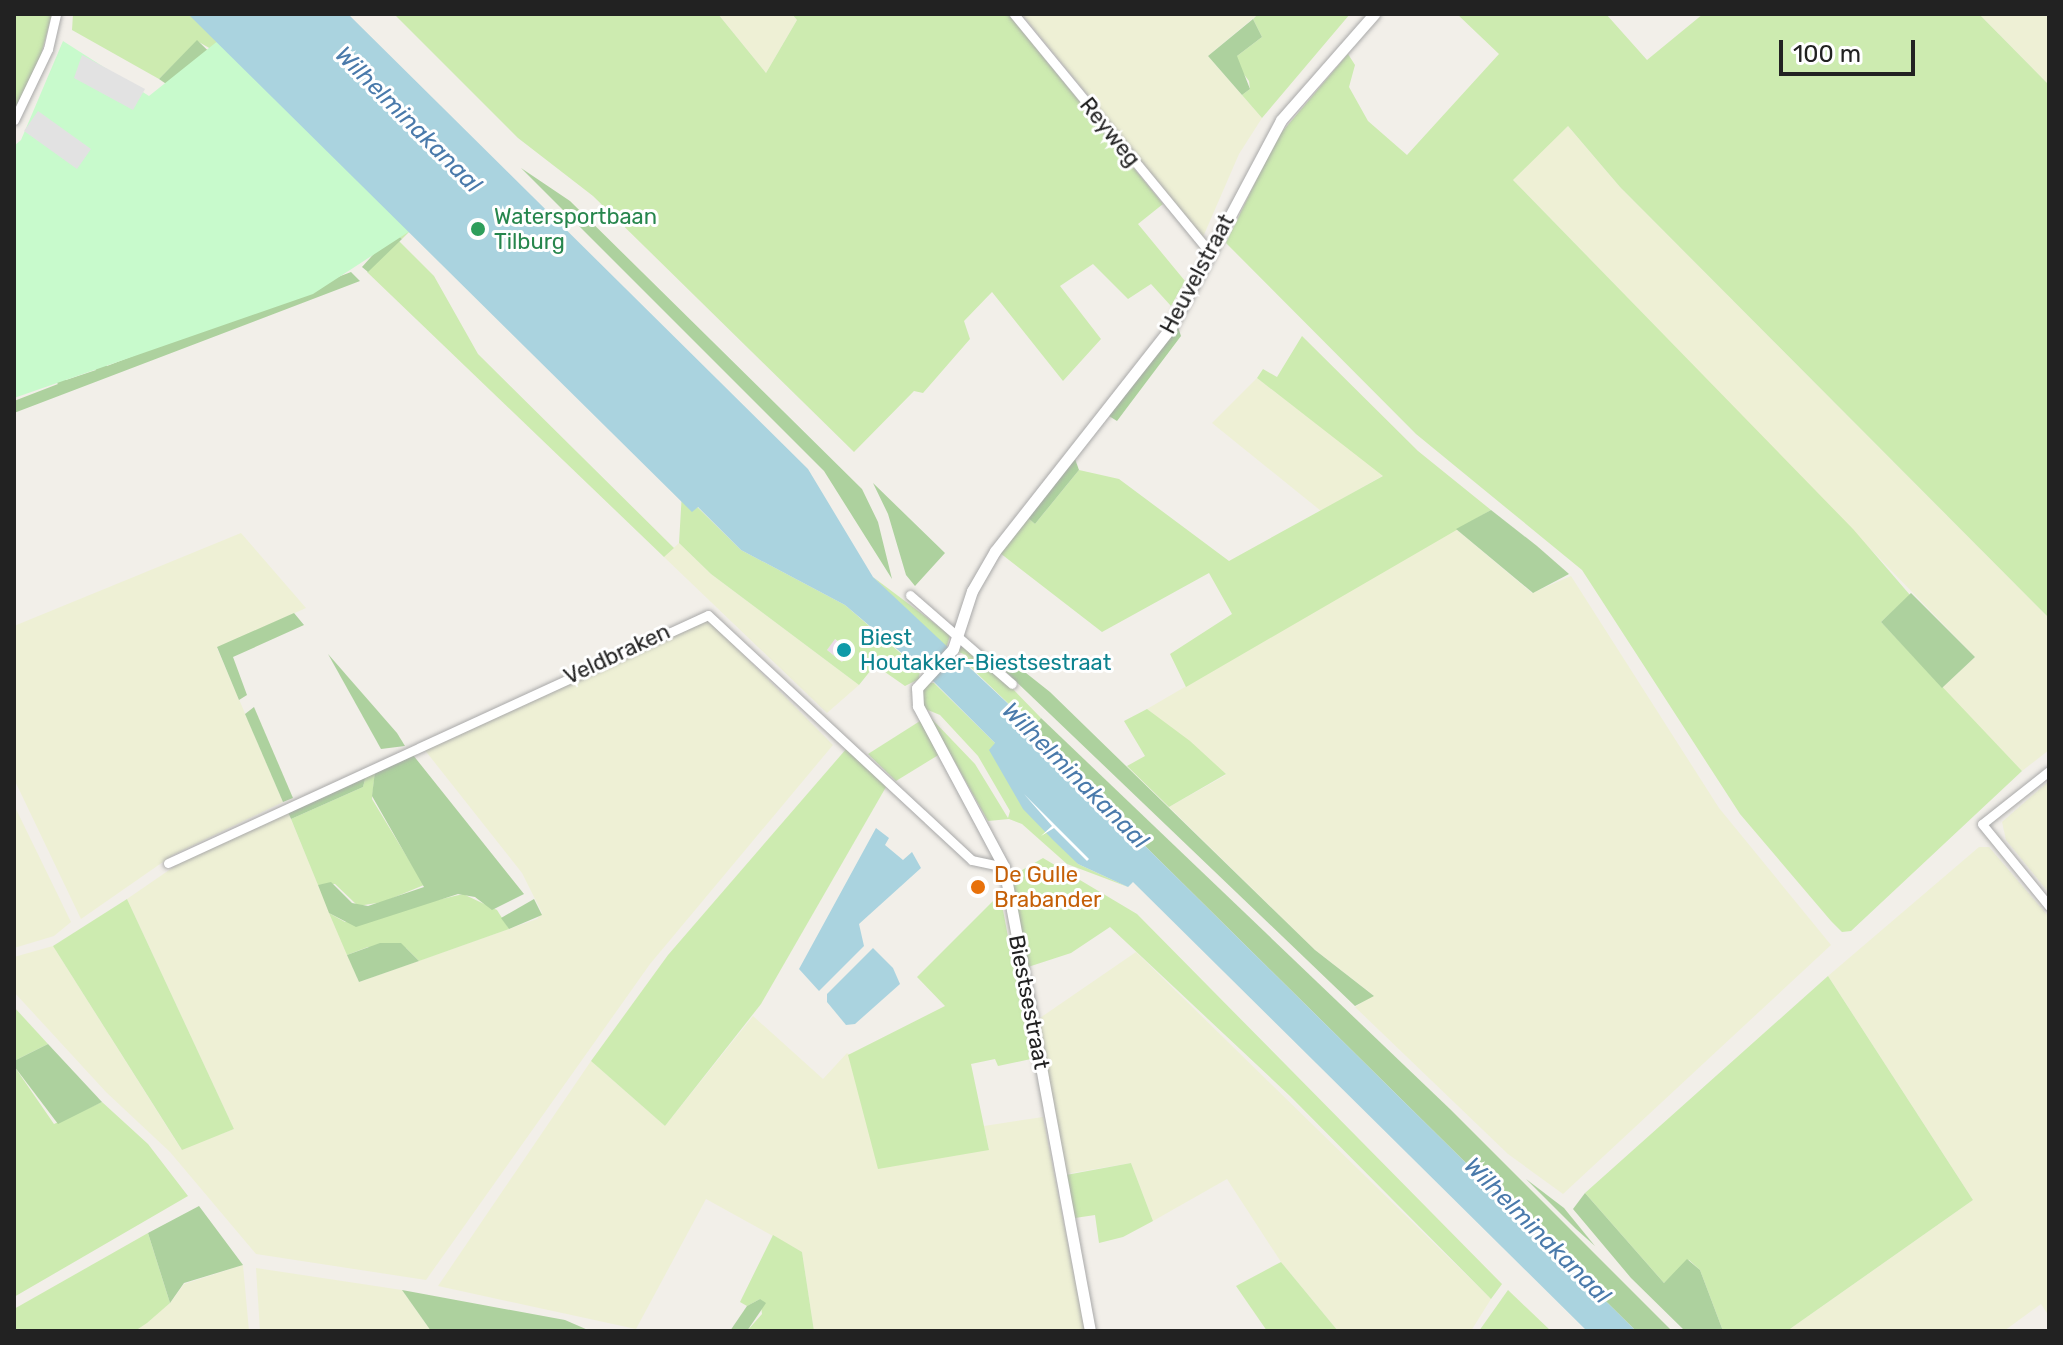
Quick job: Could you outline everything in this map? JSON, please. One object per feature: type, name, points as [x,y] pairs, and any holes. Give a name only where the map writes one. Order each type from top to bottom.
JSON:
[{"type":"street","points":[[14,120],[48,49],[56,14]]},
{"type":"street","name":"Reyweg","points":[[1014,14],[1207,249]]},
{"type":"street","name":"Heuvelstraat","points":[[984,568],[1171,327],[1281,120],[1374,14]]},
{"type":"street","name":"Biestsestraat","points":[[984,568],[961,635],[953,649],[922,681],[918,706],[1004,867],[1090,1331]]},
{"type":"street","points":[[910,595],[961,635],[1012,684]]},
{"type":"street","name":"Veldbraken","points":[[168,863],[708,615],[972,860],[1004,867]]},
{"type":"street","points":[[2049,771],[1982,824],[2049,906]]},
{"type":"shaded area","points":[[82,55],[145,89],[133,110],[74,78]]},
{"type":"shaded area","points":[[38,111],[91,149],[77,169],[24,131]]},
{"type":"shaded area","points":[[834,639],[851,650],[842,662],[827,650]]},
{"type":"green space","points":[[14,14],[52,14],[37,70],[14,109]]},
{"type":"green space","points":[[73,14],[192,14],[410,231],[402,239],[211,49],[197,41],[159,79],[72,30]]},
{"type":"green space","points":[[394,14],[718,14],[766,73],[797,20],[792,14],[1008,14],[1163,204],[1138,224],[1185,281],[1171,306],[1151,284],[1128,299],[1093,264],[1060,286],[1101,339],[1063,381],[992,292],[964,321],[970,339],[923,393],[914,391],[854,452],[593,196],[518,138]]},
{"type":"green space","points":[[718,14],[792,14],[797,20],[766,73]]},
{"type":"green space","points":[[1022,14],[1258,14],[1208,56],[1262,118],[1239,154],[1203,237]]},
{"type":"green space","points":[[1258,14],[1350,14],[1262,118],[1242,95],[1250,89],[1249,81],[1236,64],[1237,56],[1262,37],[1253,19]]},
{"type":"green space","points":[[1457,14],[1606,14],[1647,60],[1703,14],[1979,14],[2049,85],[2049,618],[1620,187],[1568,126],[1513,180],[1853,529],[1910,595],[1881,622],[2022,771],[1851,931],[1842,932],[1831,921],[1740,814],[1582,570],[1416,434],[1226,243],[1276,139],[1348,54],[1355,65],[1349,87],[1368,121],[1407,155],[1499,54]]},
{"type":"green space","points":[[1979,14],[2049,14],[2049,85]]},
{"type":"green space","points":[[1253,19],[1262,37],[1237,56],[1250,89],[1242,95],[1208,56]]},
{"type":"green space","points":[[197,40],[402,239],[368,272],[362,267],[389,237],[159,79]]},
{"type":"green space","points":[[219,40],[410,231],[313,294],[14,398],[14,146],[21,140],[63,41],[149,96]]},
{"type":"green space","points":[[1567,125],[1620,187],[2049,618],[2049,750],[2022,771],[1942,688],[1975,657],[1513,180]]},
{"type":"green space","points":[[521,168],[570,201],[862,489],[878,522],[892,579],[824,471]]},
{"type":"green space","points":[[399,241],[434,276],[478,354],[674,548],[664,557],[367,272]]},
{"type":"green space","points":[[351,272],[360,281],[14,413],[14,401],[58,384],[14,335],[20,327],[66,380],[96,370],[49,301],[107,366]]},
{"type":"green space","points":[[1178,327],[1181,336],[1117,421],[1109,416]]},
{"type":"green space","points":[[1302,336],[1418,451],[1491,510],[1186,687],[1170,654],[1232,614],[1209,573],[1102,632],[1000,553],[1028,518],[1035,524],[1079,470],[1119,479],[1229,561],[1383,476],[1257,378],[1263,369],[1277,377]]},
{"type":"green space","points":[[1257,378],[1384,475],[1321,511],[1212,423]]},
{"type":"green space","points":[[1075,459],[1079,470],[1035,524],[1028,518]]},
{"type":"green space","points":[[873,483],[945,553],[915,586],[906,575],[888,514]]},
{"type":"green space","points":[[682,492],[741,550],[845,605],[920,670],[919,679],[905,686],[875,665],[859,685],[711,574],[679,543]],"holes":[[[835,639],[850,650],[842,662],[827,650]]]},
{"type":"green space","points":[[1491,510],[1569,574],[1533,593],[1456,529]]},
{"type":"green space","points":[[1456,529],[1532,593],[1571,576],[1719,808],[1831,945],[1563,1194],[1508,1154],[1355,1007],[1373,995],[1315,950],[1169,807],[1226,775],[1147,709]]},
{"type":"green space","points":[[241,533],[306,608],[217,648],[283,802],[173,855],[81,919],[14,779],[14,626]]},
{"type":"green space","points":[[679,543],[711,574],[859,685],[827,713],[664,557]]},
{"type":"green space","points":[[873,577],[950,635],[946,649]]},
{"type":"green space","points":[[1911,593],[1975,657],[1942,688],[1881,622]]},
{"type":"green space","points":[[294,613],[304,625],[233,657],[247,695],[239,700],[217,647]]},
{"type":"green space","points":[[707,618],[833,745],[650,964],[426,1280],[256,1254],[170,1152],[106,1092],[14,992],[14,957],[53,946],[181,1149],[234,1129],[127,899],[191,855],[287,810],[359,982],[537,919],[542,913],[522,873],[424,749]]},
{"type":"green space","points":[[963,646],[978,653],[1041,718],[1033,727],[964,661],[966,655],[956,651]]},
{"type":"green space","points":[[328,654],[397,733],[405,746],[381,749]]},
{"type":"green space","points":[[1002,668],[1021,669],[1050,692],[1315,950],[1374,996],[1355,1006]]},
{"type":"green space","points":[[925,683],[934,683],[995,743],[1078,864],[1128,887],[1067,864],[1022,824],[1009,819],[988,821],[929,716],[975,764],[1008,818],[1010,811],[978,756],[940,715],[923,708],[919,692]]},
{"type":"green space","points":[[254,707],[293,798],[283,802],[245,714]]},
{"type":"green space","points":[[1147,709],[1190,741],[1226,774],[1169,807],[1127,766],[1145,756],[1124,721]]},
{"type":"green space","points":[[1041,718],[1451,1110],[1672,1331],[1636,1331],[1055,757],[1033,727]]},
{"type":"green space","points":[[920,721],[940,754],[896,781],[868,754]]},
{"type":"green space","points":[[847,748],[886,787],[761,1004],[665,1126],[591,1061],[668,955]]},
{"type":"green space","points":[[413,755],[524,894],[492,910],[475,897],[458,894],[356,927],[329,913],[318,885],[331,882],[352,903],[368,906],[424,887],[372,796],[375,771]]},
{"type":"green space","points":[[375,771],[372,799],[424,885],[383,902],[358,906],[335,884],[318,885],[291,819],[363,787],[366,775]]},
{"type":"green space","points":[[366,775],[363,787],[291,819],[287,810]]},
{"type":"green space","points":[[2049,781],[2049,893],[2006,840],[2002,822]]},
{"type":"green space","points":[[14,805],[71,922],[54,936],[14,948]]},
{"type":"green space","points":[[1979,847],[1989,847],[2049,917],[2049,1316],[2041,1304],[2004,1331],[1787,1331],[1973,1200],[1828,976]]},
{"type":"green space","points":[[1043,858],[1137,914],[1502,1284],[1491,1299],[1290,1096],[1110,927],[1071,953],[1028,967],[1010,877]]},
{"type":"green space","points":[[463,894],[497,910],[509,929],[419,961],[406,948],[368,947],[347,955],[329,913],[345,922]]},
{"type":"green space","points":[[1000,894],[1031,1059],[998,1066],[995,1059],[971,1064],[989,1150],[878,1169],[848,1055],[945,1006],[917,977]]},
{"type":"green space","points":[[127,899],[234,1129],[182,1150],[53,946]]},
{"type":"green space","points":[[534,899],[542,915],[509,929],[501,918]]},
{"type":"green space","points":[[380,943],[401,943],[419,961],[359,982],[347,955]]},
{"type":"green space","points":[[1136,952],[1491,1299],[1471,1331],[1338,1331],[1281,1262],[1227,1179],[1153,1221],[1131,1163],[1066,1174],[1037,1020]]},
{"type":"green space","points":[[1828,976],[1973,1200],[1787,1331],[1723,1331],[1700,1270],[1689,1260],[1664,1283],[1585,1193]]},
{"type":"green space","points":[[14,1007],[48,1044],[14,1061]]},
{"type":"green space","points":[[753,1016],[823,1079],[847,1053],[989,1149],[984,1126],[1043,1117],[1085,1331],[814,1331],[802,1252],[706,1199],[636,1329],[438,1286],[591,1061],[665,1126]]},
{"type":"green space","points":[[48,1044],[102,1102],[58,1124],[14,1066],[14,1061]]},
{"type":"green space","points":[[14,1066],[54,1124],[102,1102],[148,1144],[188,1196],[14,1297]]},
{"type":"green space","points":[[1131,1163],[1153,1221],[1123,1237],[1099,1243],[1095,1215],[1075,1218],[1066,1175]]},
{"type":"green space","points":[[1526,1179],[1564,1208],[1595,1246],[1576,1229]]},
{"type":"green space","points":[[1585,1193],[1664,1283],[1687,1259],[1700,1270],[1723,1331],[1685,1331],[1631,1278],[1573,1209]]},
{"type":"green space","points":[[199,1206],[243,1265],[184,1283],[170,1303],[148,1233]]},
{"type":"green space","points":[[148,1233],[170,1303],[147,1323],[135,1331],[14,1331],[14,1309]]},
{"type":"green space","points":[[773,1235],[802,1252],[814,1331],[747,1331],[762,1314],[760,1299],[747,1306],[740,1302]]},
{"type":"green space","points":[[1281,1262],[1338,1331],[1267,1331],[1236,1286]]},
{"type":"green space","points":[[243,1265],[249,1331],[135,1331],[170,1303],[184,1284]]},
{"type":"green space","points":[[256,1268],[402,1290],[431,1331],[260,1331]]},
{"type":"green space","points":[[402,1290],[565,1320],[588,1330],[431,1331]]},
{"type":"green space","points":[[1508,1290],[1551,1331],[1479,1331]]},
{"type":"green space","points":[[760,1299],[766,1303],[747,1331],[730,1331],[747,1306]]},
{"type":"water","name":"Wilhelminakanaal","points":[[188,14],[348,14],[808,469],[873,577],[1033,727],[1055,757],[1636,1331],[1587,1331],[1133,882],[1128,887],[1078,864],[1053,840],[1023,809],[989,750],[995,743],[924,672],[845,605],[741,550],[698,507],[692,512]]},
{"type":"water","points":[[876,828],[889,838],[885,845],[903,860],[912,852],[921,868],[859,924],[864,946],[819,991],[799,969]]},
{"type":"water","points":[[873,948],[893,968],[900,984],[855,1024],[846,1025],[827,1002],[827,994]]},
{"type":"pier","points":[[1024,794],[1089,859],[1087,861],[1054,828],[1041,836],[1052,826]]},
{"type":"place","name":"Watersportbaan Tilburg","points":[[478,229]]},
{"type":"place","name":"Biest Houtakker-Biestsestraat","points":[[844,650]]},
{"type":"place","name":"De Gulle Brabander","points":[[978,887]]}]
